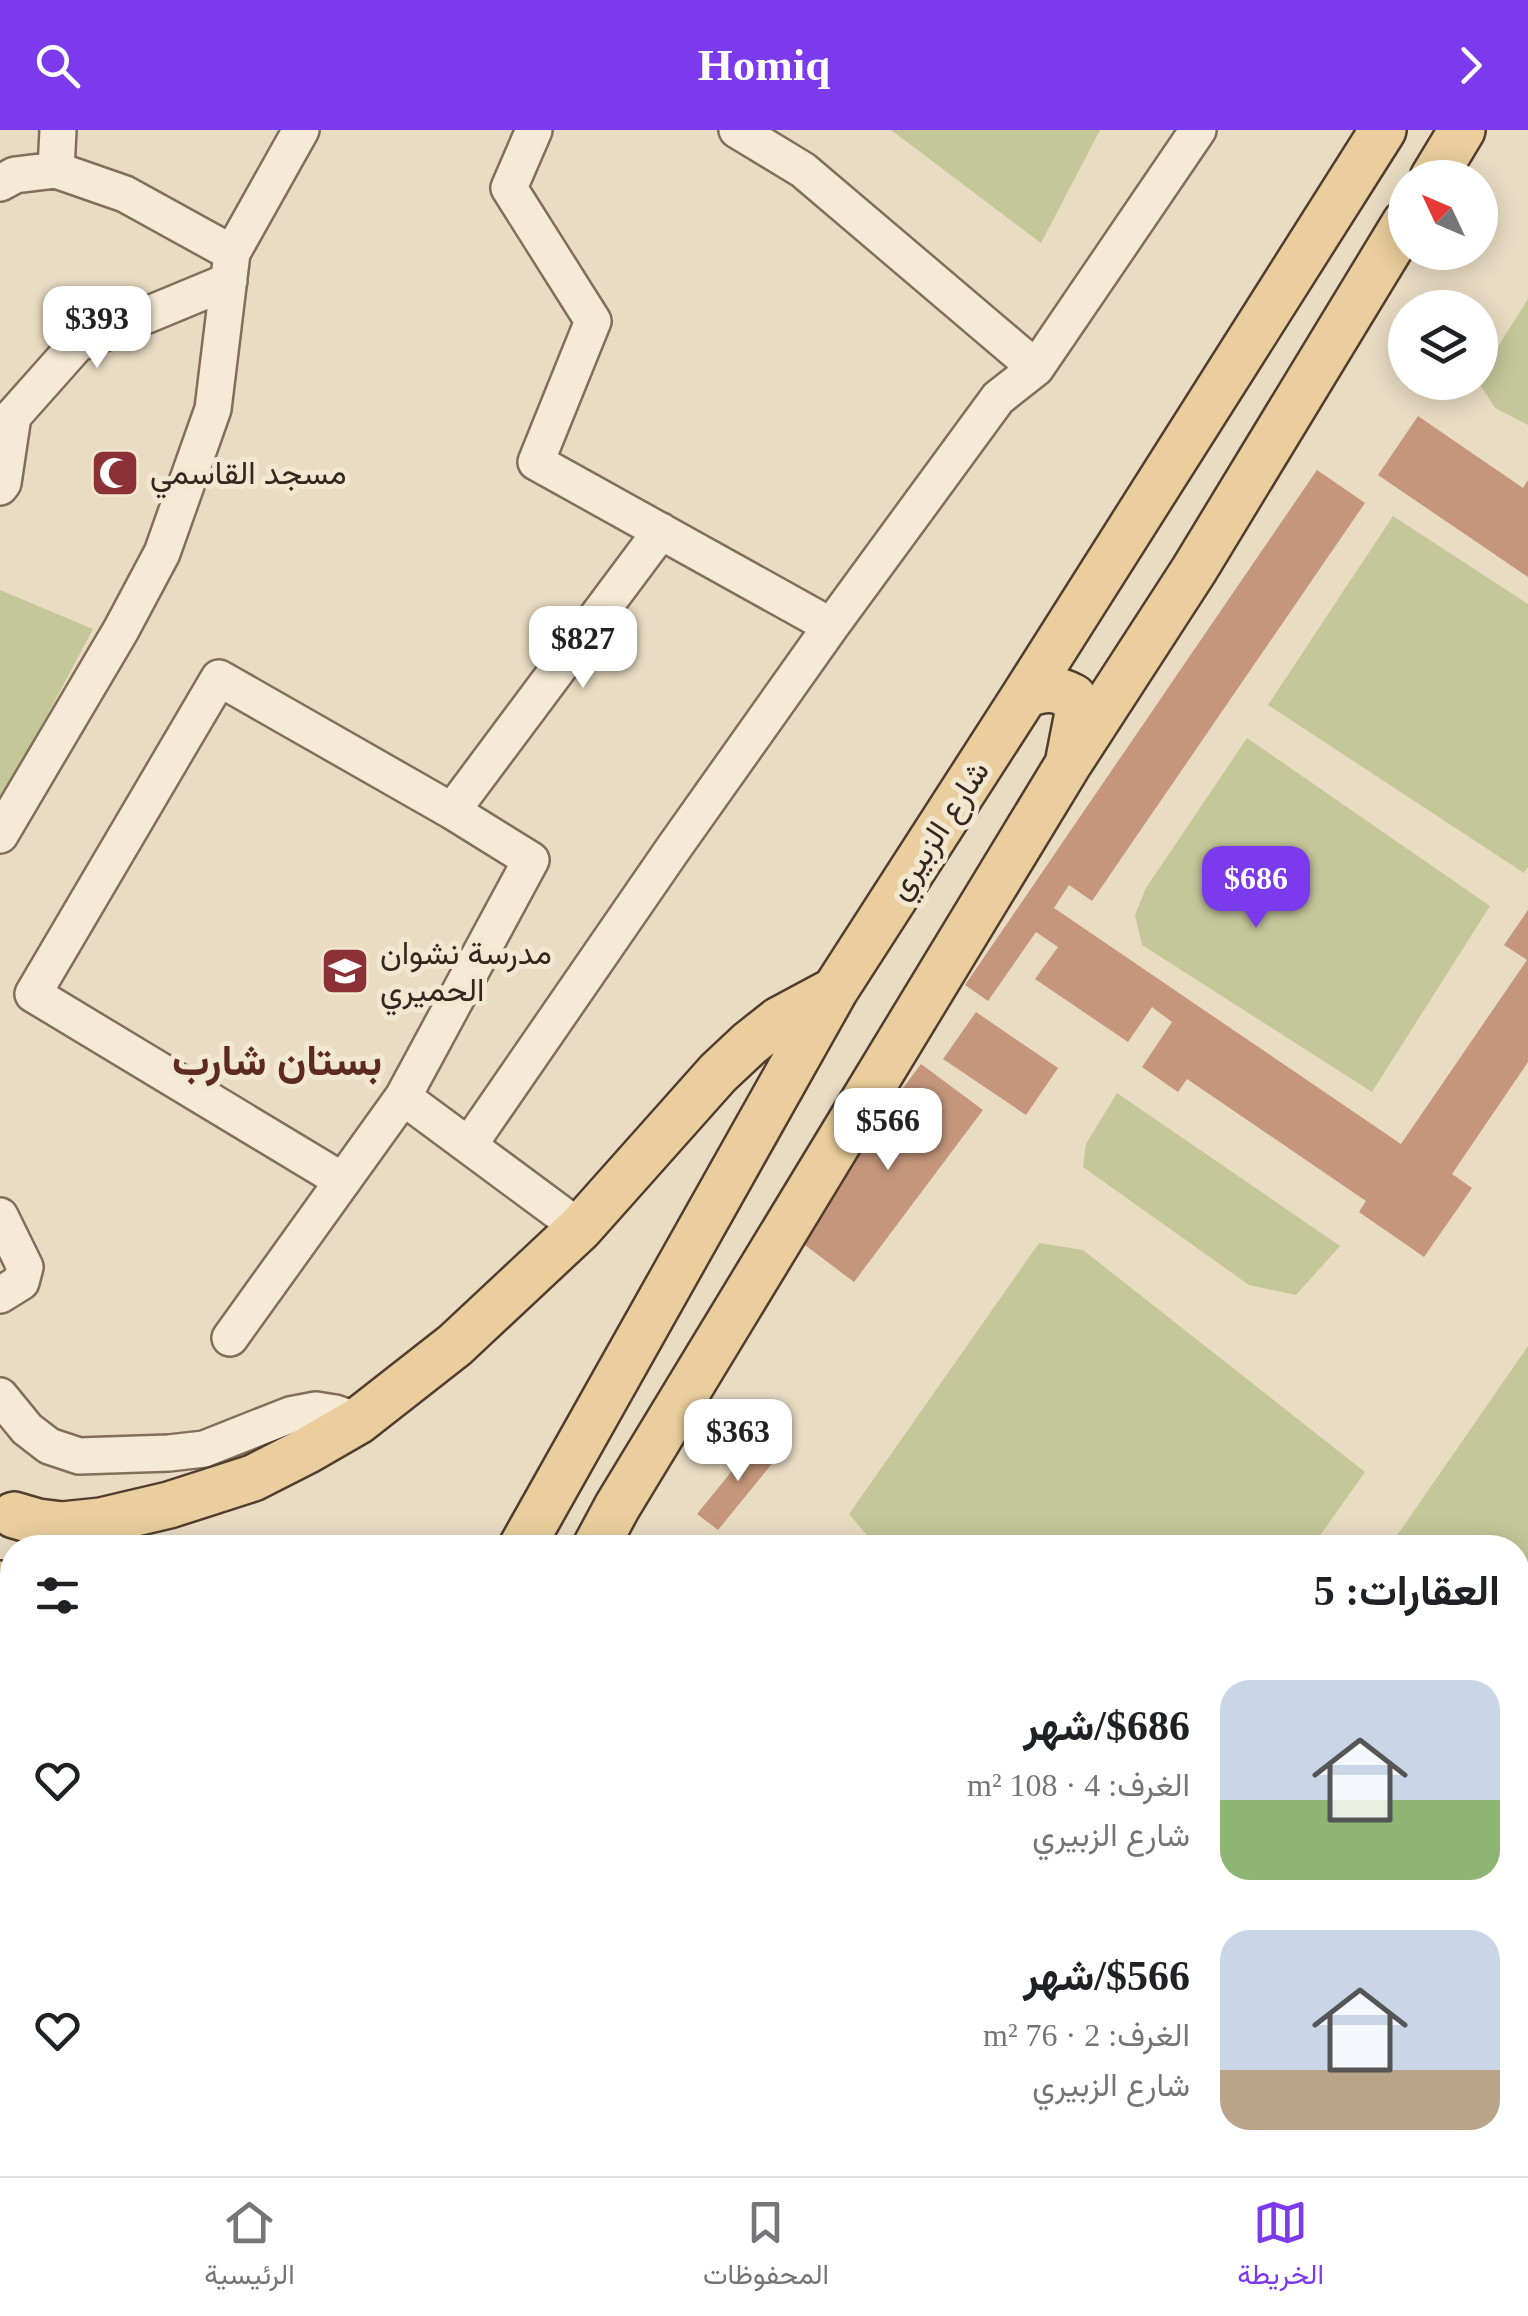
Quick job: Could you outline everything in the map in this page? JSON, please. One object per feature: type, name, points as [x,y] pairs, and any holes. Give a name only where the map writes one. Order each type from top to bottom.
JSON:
[{"type":"main road","name":"شارع الزبيري","points":[[529,1535],[836,990],[1382,130]]},
{"type":"main road","points":[[1444,160],[1462,130]]},
{"type":"main road","points":[[602,1535],[1067,766],[1194,570],[1388,252]]},
{"type":"main road","points":[[1025,695],[1044,688],[1073,697],[1078,713],[1067,766]]},
{"type":"main road","points":[[7,1504],[38,1522],[62,1525],[101,1521],[170,1505],[252,1478],[358,1421],[455,1346],[580,1228],[750,1043],[778,1020],[836,990]]},
{"type":"main road","points":[[7,1504],[36,1535]]},
{"type":"street","points":[[56,170],[58,130]]},
{"type":"street","points":[[0,835],[162,553],[213,409],[230,267],[301,130]]},
{"type":"street","points":[[534,130],[509,188],[594,321],[536,462],[831,626]]},
{"type":"street","points":[[737,130],[803,170],[1036,368]]},
{"type":"street","points":[[469,1146],[831,626],[998,398],[1036,368],[1198,130]]},
{"type":"street","points":[[0,183],[14,175],[56,170],[125,194],[230,267]]},
{"type":"street","points":[[0,488],[13,416],[77,344],[230,267]]},
{"type":"street","points":[[452,811],[662,532]]},
{"type":"street","points":[[230,1338],[344,1181],[403,1097],[531,860],[218,678],[33,994],[344,1181]]},
{"type":"street","points":[[403,1097],[580,1228]]},
{"type":"street","points":[[0,1216],[25,1267],[21,1282],[0,1295]]},
{"type":"street","points":[[0,1396],[27,1429],[49,1446],[79,1456],[170,1454],[204,1448],[290,1415],[316,1410],[358,1421]]},
{"type":"green space","points":[[891,130],[1100,130],[1041,243]]},
{"type":"green space","points":[[1528,299],[1528,425],[1495,408],[1490,400],[1498,400],[1498,346]]},
{"type":"green space","points":[[1393,516],[1528,604],[1528,867],[1524,873],[1268,705]]},
{"type":"green space","points":[[0,590],[93,629],[0,797]]},
{"type":"green space","points":[[1247,738],[1490,906],[1372,1092],[1142,945],[1135,915],[1146,888]]},
{"type":"green space","points":[[1117,1093],[1340,1246],[1296,1295],[1249,1285],[1083,1167],[1086,1144]]},
{"type":"green space","points":[[1039,1243],[1083,1250],[1365,1472],[1320,1535],[867,1535],[849,1514]]},
{"type":"green space","points":[[1528,1346],[1528,1535],[1397,1535]]},
{"type":"building","points":[[1418,416],[1523,488],[1528,480],[1528,577],[1378,475]]},
{"type":"building","points":[[1317,470],[1365,503],[1092,901],[1069,885],[1054,908],[1401,1144],[1527,960],[1504,945],[1528,910],[1528,1062],[1452,1174],[1472,1188],[1424,1257],[1359,1212],[1366,1201],[1187,1079],[1178,1092],[1142,1067],[1172,1022],[1152,1007],[1128,1042],[1035,979],[1058,947],[1036,932],[988,1001],[965,985]]},
{"type":"building","points":[[976,1012],[1058,1068],[1026,1115],[943,1059]]},
{"type":"building","points":[[921,1064],[983,1110],[854,1282],[793,1236]]},
{"type":"building","points":[[758,1439],[779,1455],[718,1530],[697,1514]]},
{"type":"place","name":"مسجد القاسمي","points":[[115,473]]},
{"type":"place","name":"مدرسة نشوان الحميري","points":[[345,971]]},
{"type":"district","name":"بستان شارب","points":[[277,1061]]}]
